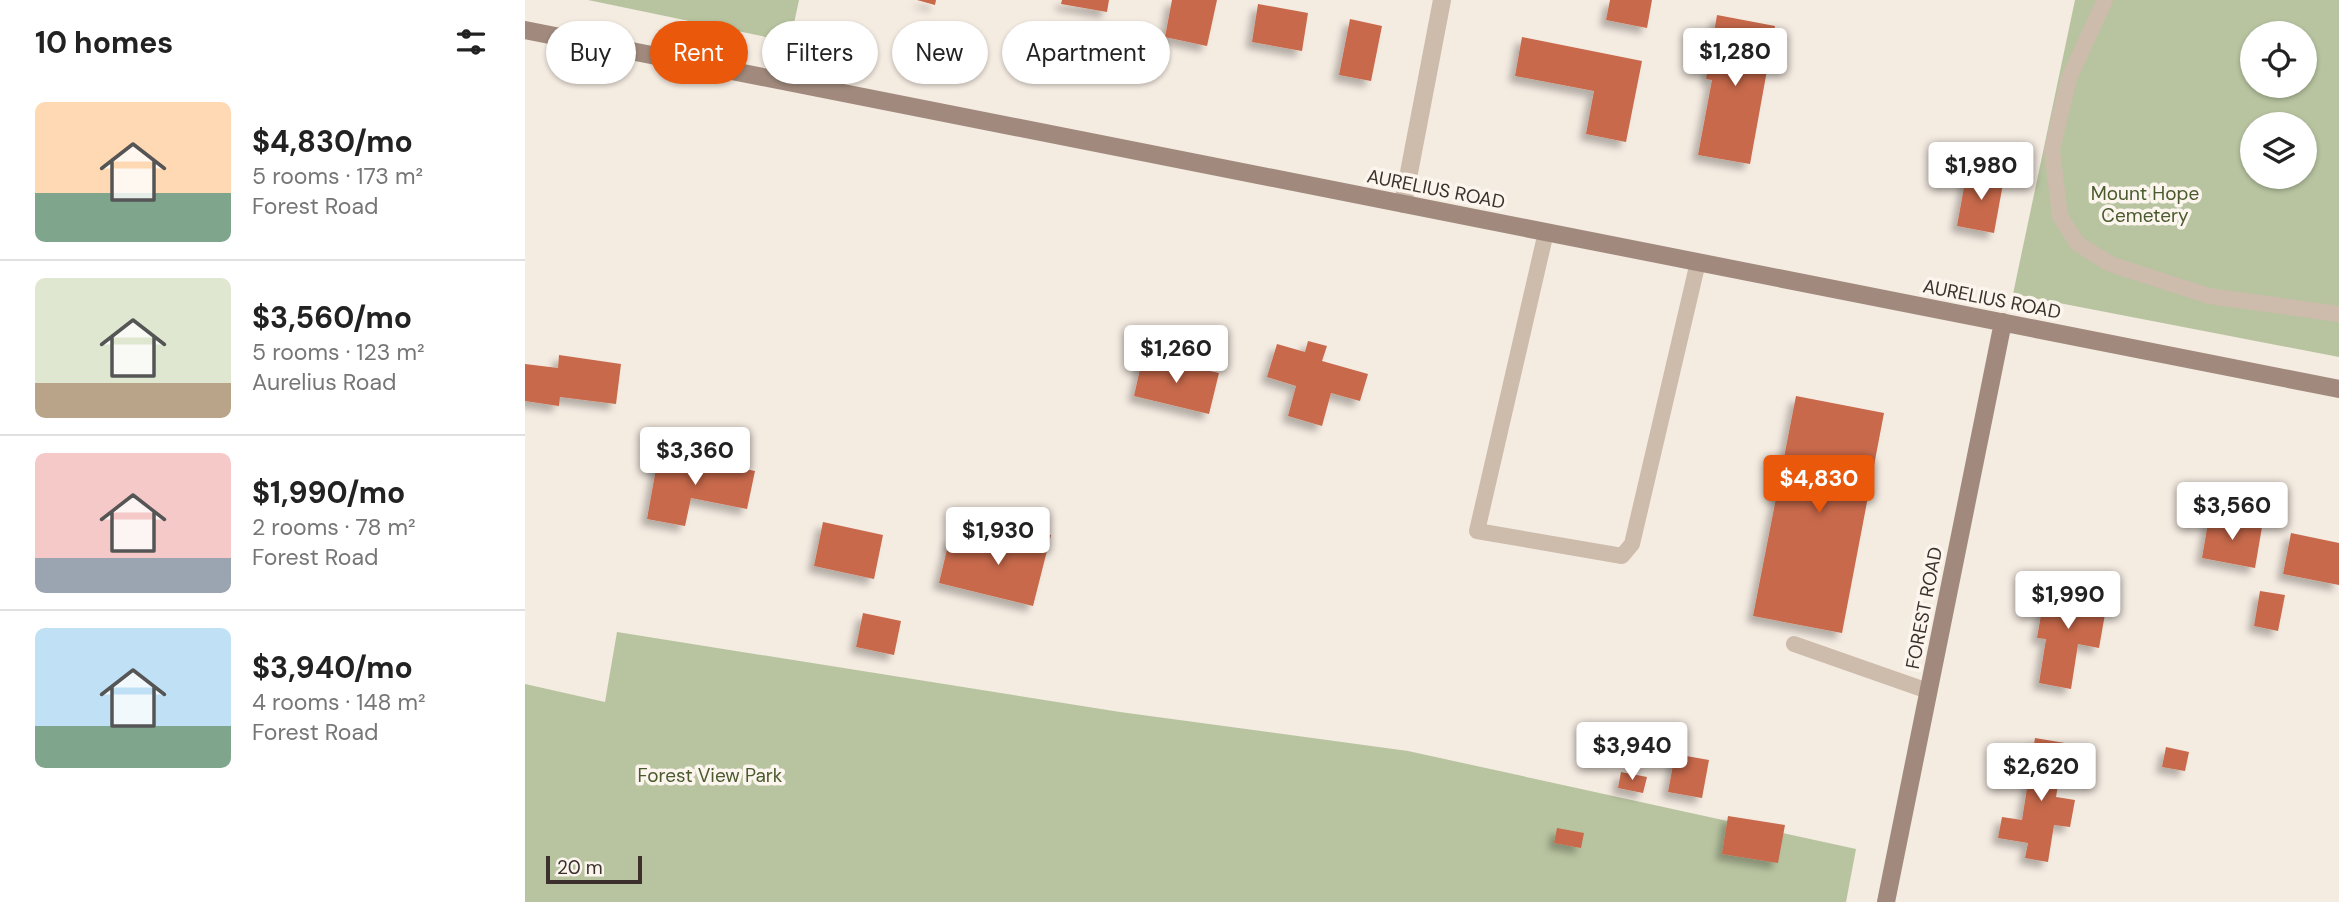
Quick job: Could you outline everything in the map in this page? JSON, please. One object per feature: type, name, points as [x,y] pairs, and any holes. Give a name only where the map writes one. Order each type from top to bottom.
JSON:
[{"type":"street","points":[[1403,204],[1442,0]]},
{"type":"street","name":"AURELIUS ROAD","points":[[525,30],[2339,389]]},
{"type":"street","name":"FOREST ROAD","points":[[1886,902],[2003,322]]},
{"type":"lane","points":[[2105,0],[2069,78],[2052,150],[2060,216],[2077,243],[2110,264],[2209,296],[2339,314]]},
{"type":"lane","points":[[1546,232],[1477,531],[1622,556],[1632,544],[1698,262]]},
{"type":"lane","points":[[1794,644],[1928,691]]},
{"type":"green space","points":[[588,0],[799,0],[794,21],[762,21],[762,36],[748,33],[748,21],[689,21]]},
{"type":"green space","name":"Mount Hope Cemetery","points":[[2075,0],[2339,0],[2339,357],[2013,294]]},
{"type":"green space","name":"Forest View Park","points":[[617,632],[1120,712],[1408,751],[1856,849],[1846,902],[525,902],[525,684],[605,702]]},
{"type":"building","points":[[917,0],[936,0],[935,5]]},
{"type":"building","points":[[1062,0],[1109,0],[1107,12],[1061,4]]},
{"type":"building","points":[[1172,0],[1217,0],[1207,46],[1170,38],[1168,21]]},
{"type":"building","points":[[1610,0],[1652,0],[1647,28],[1606,20]]},
{"type":"building","points":[[1258,4],[1308,13],[1302,51],[1252,42]]},
{"type":"building","points":[[1717,15],[1775,26],[1750,164],[1698,155],[1712,80],[1706,79]]},
{"type":"building","points":[[1350,19],[1382,26],[1371,81],[1339,75]]},
{"type":"building","points":[[1522,37],[1642,61],[1626,142],[1586,134],[1594,91],[1515,76]]},
{"type":"building","points":[[1967,171],[2004,178],[1994,233],[1957,226]]},
{"type":"building","points":[[1308,341],[1327,346],[1322,361],[1368,374],[1360,401],[1331,393],[1322,426],[1288,416],[1296,386],[1267,377],[1277,344],[1305,352]]},
{"type":"building","points":[[559,355],[621,364],[616,404],[560,397],[559,406],[525,401],[525,364],[558,368]]},
{"type":"building","points":[[1143,356],[1219,373],[1209,414],[1134,396]]},
{"type":"building","points":[[1796,396],[1884,413],[1842,633],[1753,616]]},
{"type":"building","points":[[659,452],[755,471],[747,509],[691,498],[685,526],[647,519]]},
{"type":"building","points":[[2209,517],[2262,527],[2255,568],[2202,558]]},
{"type":"building","points":[[823,522],[883,535],[874,579],[814,566]]},
{"type":"building","points":[[1020,527],[1051,535],[1033,606],[939,583],[950,537],[1014,553]]},
{"type":"building","points":[[2291,533],[2339,543],[2339,585],[2283,574]]},
{"type":"building","points":[[2046,586],[2108,597],[2099,648],[2078,644],[2071,689],[2039,683],[2046,639],[2037,638]]},
{"type":"building","points":[[2260,591],[2285,595],[2278,631],[2254,626]]},
{"type":"building","points":[[863,613],[901,621],[894,655],[856,647]]},
{"type":"building","points":[[2035,738],[2065,743],[2056,797],[2075,800],[2070,827],[2054,825],[2048,862],[2025,858],[2028,843],[1998,838],[2002,817],[2022,820]]},
{"type":"building","points":[[2166,747],[2189,752],[2185,771],[2162,767]]},
{"type":"building","points":[[1675,754],[1709,760],[1702,798],[1668,792]]},
{"type":"building","points":[[1621,772],[1647,777],[1643,793],[1618,788]]},
{"type":"building","points":[[1728,816],[1785,825],[1778,863],[1722,854]]},
{"type":"building","points":[[1557,828],[1584,833],[1581,848],[1554,843]]}]
